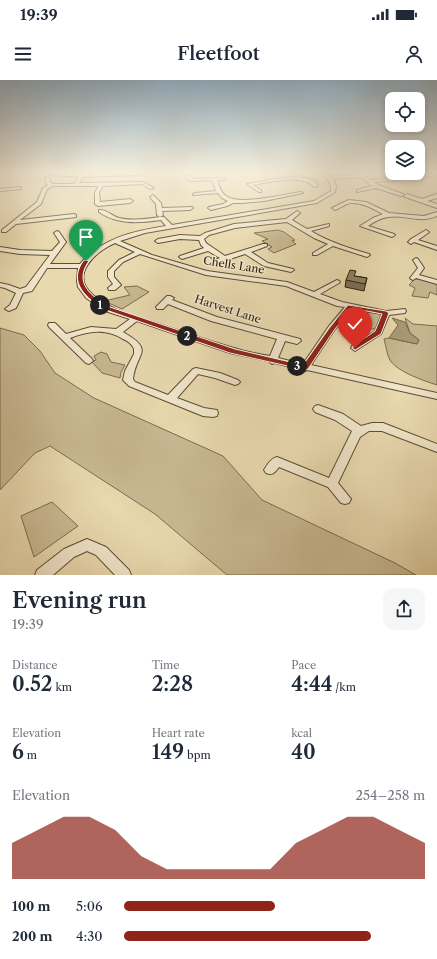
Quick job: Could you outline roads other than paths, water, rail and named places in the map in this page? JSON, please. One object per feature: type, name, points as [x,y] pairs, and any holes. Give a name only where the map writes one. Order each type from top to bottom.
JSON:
[{"type":"street","points":[[39,203],[42,196]]},
{"type":"street","points":[[97,196],[98,204],[130,201]]},
{"type":"street","points":[[223,196],[232,201]]},
{"type":"street","points":[[211,208],[225,205],[232,201],[282,196]]},
{"type":"street","points":[[326,196],[305,204],[273,208],[137,233],[115,240],[95,252],[82,266],[80,281],[82,287],[89,296],[108,309],[233,351],[272,361],[437,396]]},
{"type":"street","points":[[407,196],[437,206]]},
{"type":"street","points":[[420,201],[437,196]]},
{"type":"street","points":[[153,197],[158,204],[162,218],[171,227]]},
{"type":"street","points":[[263,199],[273,208]]},
{"type":"street","points":[[335,208],[347,202],[357,202],[380,209],[388,215]]},
{"type":"street","points":[[4,231],[29,208],[39,203],[46,203]]},
{"type":"street","points":[[160,210],[180,210],[190,208]]},
{"type":"street","points":[[101,210],[108,216],[130,221],[162,218]]},
{"type":"street","points":[[392,235],[363,226],[388,215],[423,219],[430,218],[437,214]]},
{"type":"street","points":[[14,222],[74,216]]},
{"type":"street","points":[[158,241],[176,237],[201,238],[207,234],[234,226],[288,220],[296,216]]},
{"type":"street","points":[[224,217],[234,226]]},
{"type":"street","points":[[288,220],[316,238],[367,255]]},
{"type":"street","points":[[305,231],[323,225]]},
{"type":"street","points":[[426,232],[412,241],[437,248]]},
{"type":"street","points":[[0,285],[7,286],[20,292],[30,290],[63,242],[57,233]]},
{"type":"street","points":[[201,238],[202,242],[225,259]]},
{"type":"street","name":"Chells Lane","points":[[115,240],[139,252],[206,273],[287,284],[340,304],[386,313],[402,311]]},
{"type":"street","points":[[315,252],[332,244]]},
{"type":"street","points":[[215,262],[264,245]]},
{"type":"street","points":[[182,257],[210,248]]},
{"type":"street","points":[[0,249],[20,252],[54,253]]},
{"type":"street","points":[[112,288],[117,284],[111,277],[111,271],[120,261],[139,252]]},
{"type":"street","points":[[247,252],[266,265],[292,270]]},
{"type":"street","points":[[416,260],[421,268],[414,277],[437,282]]},
{"type":"street","points":[[46,266],[82,266]]},
{"type":"street","points":[[315,294],[337,282]]},
{"type":"street","points":[[9,309],[13,306],[20,292]]},
{"type":"street","name":"Harvest Lane","points":[[160,307],[169,299],[214,319],[297,341]]},
{"type":"street","points":[[305,368],[332,328],[350,306]]},
{"type":"street","points":[[355,348],[378,332],[386,313]]},
{"type":"street","points":[[118,332],[135,319]]},
{"type":"street","points":[[52,325],[89,361]]},
{"type":"street","points":[[65,338],[84,330],[98,328],[118,332],[138,345],[140,350],[128,373],[128,380],[132,384],[172,398],[203,412],[213,413]]},
{"type":"street","points":[[272,361],[282,338]]},
{"type":"street","points":[[172,398],[196,371],[212,373],[235,382]]},
{"type":"street","points":[[318,409],[339,417],[360,431]]},
{"type":"street","points":[[332,484],[356,434],[368,427],[383,427],[437,448]]},
{"type":"street","points":[[270,470],[277,461],[332,484],[345,499]]},
{"type":"street","points":[[42,575],[69,553],[87,545],[101,551],[124,575]]}]
